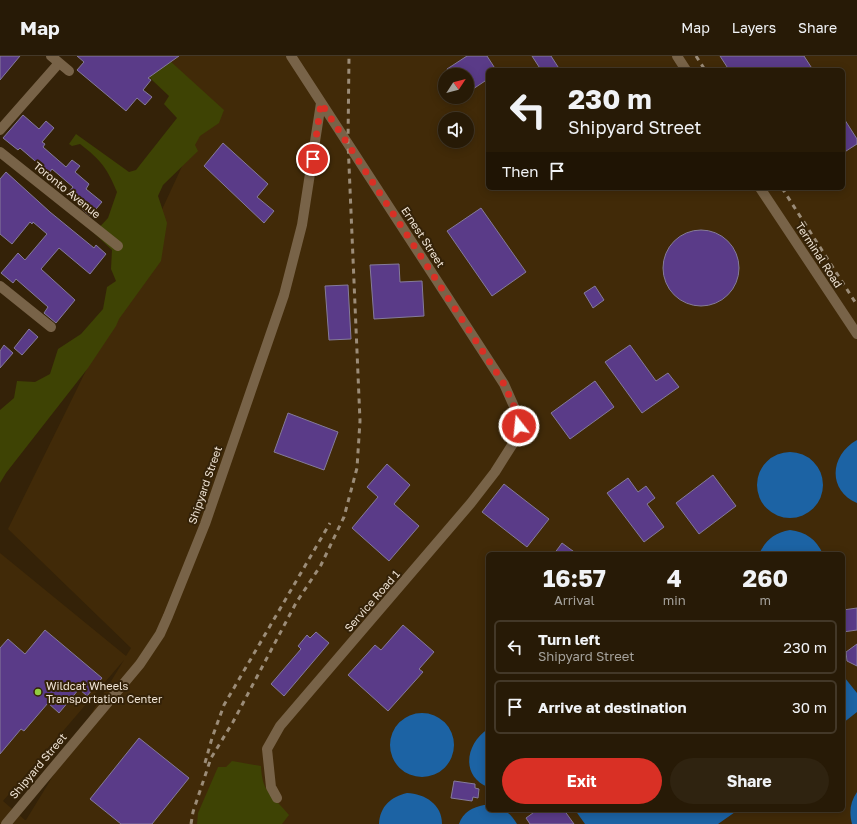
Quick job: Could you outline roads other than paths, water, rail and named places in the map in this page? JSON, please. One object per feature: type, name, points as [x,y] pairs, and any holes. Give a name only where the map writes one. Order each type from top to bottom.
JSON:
[{"type":"street","name":"Ernest Street","points":[[291,56],[504,384],[516,411],[519,426],[517,437]]},
{"type":"street","points":[[677,56],[685,68]]},
{"type":"street","points":[[0,130],[55,59],[69,71]]},
{"type":"street","name":"Shipyard Street","points":[[6,824],[140,664],[160,634],[168,616],[205,524],[284,295],[302,225],[321,103]]},
{"type":"street","name":"Toronto Avenue","points":[[0,152],[118,246]]},
{"type":"street","name":"Terminal Road","points":[[761,190],[857,334]]},
{"type":"street","points":[[0,286],[51,327]]},
{"type":"street","name":"Service Road 1","points":[[277,798],[271,787],[267,749],[280,726],[471,503],[517,437]]},
{"type":"water","points":[[857,440],[857,503],[847,497],[841,490],[837,481],[836,472],[837,463],[841,454],[848,446]]},
{"type":"water","points":[[783,452],[797,452],[809,457],[818,466],[823,478],[821,498],[814,509],[797,518],[783,518],[771,513],[762,504],[757,492],[757,478],[762,466],[771,457]]},
{"type":"water","points":[[790,530],[801,532],[814,540],[822,552],[760,552],[768,541],[779,533]]},
{"type":"water","points":[[845,678],[857,693],[857,712],[845,721]]},
{"type":"water","points":[[422,713],[440,719],[448,727],[454,745],[448,763],[440,771],[422,777],[404,771],[396,763],[390,745],[396,727],[404,719]]},
{"type":"water","points":[[486,731],[486,786],[479,782],[473,775],[470,768],[469,759],[475,742]]},
{"type":"water","points":[[857,792],[857,824],[852,824],[851,807]]},
{"type":"water","points":[[407,793],[420,795],[431,801],[439,811],[442,824],[379,824],[382,812],[387,803],[396,797]]},
{"type":"water","points":[[486,805],[486,812],[506,812],[511,815],[517,824],[459,824],[466,813],[476,807]]},
{"type":"water","points":[[576,812],[735,812],[718,824],[585,824]]},
{"type":"railway","points":[[191,824],[193,812],[211,758],[233,722],[296,603],[321,565],[344,517],[357,468],[360,421],[348,142],[349,56]]},
{"type":"railway","points":[[696,56],[704,68]]},
{"type":"railway","points":[[783,190],[857,305]]},
{"type":"railway","points":[[205,763],[224,705],[330,523]]},
{"type":"place","name":"Wildcat Wheels Transportation Center","points":[[38,692]]}]
